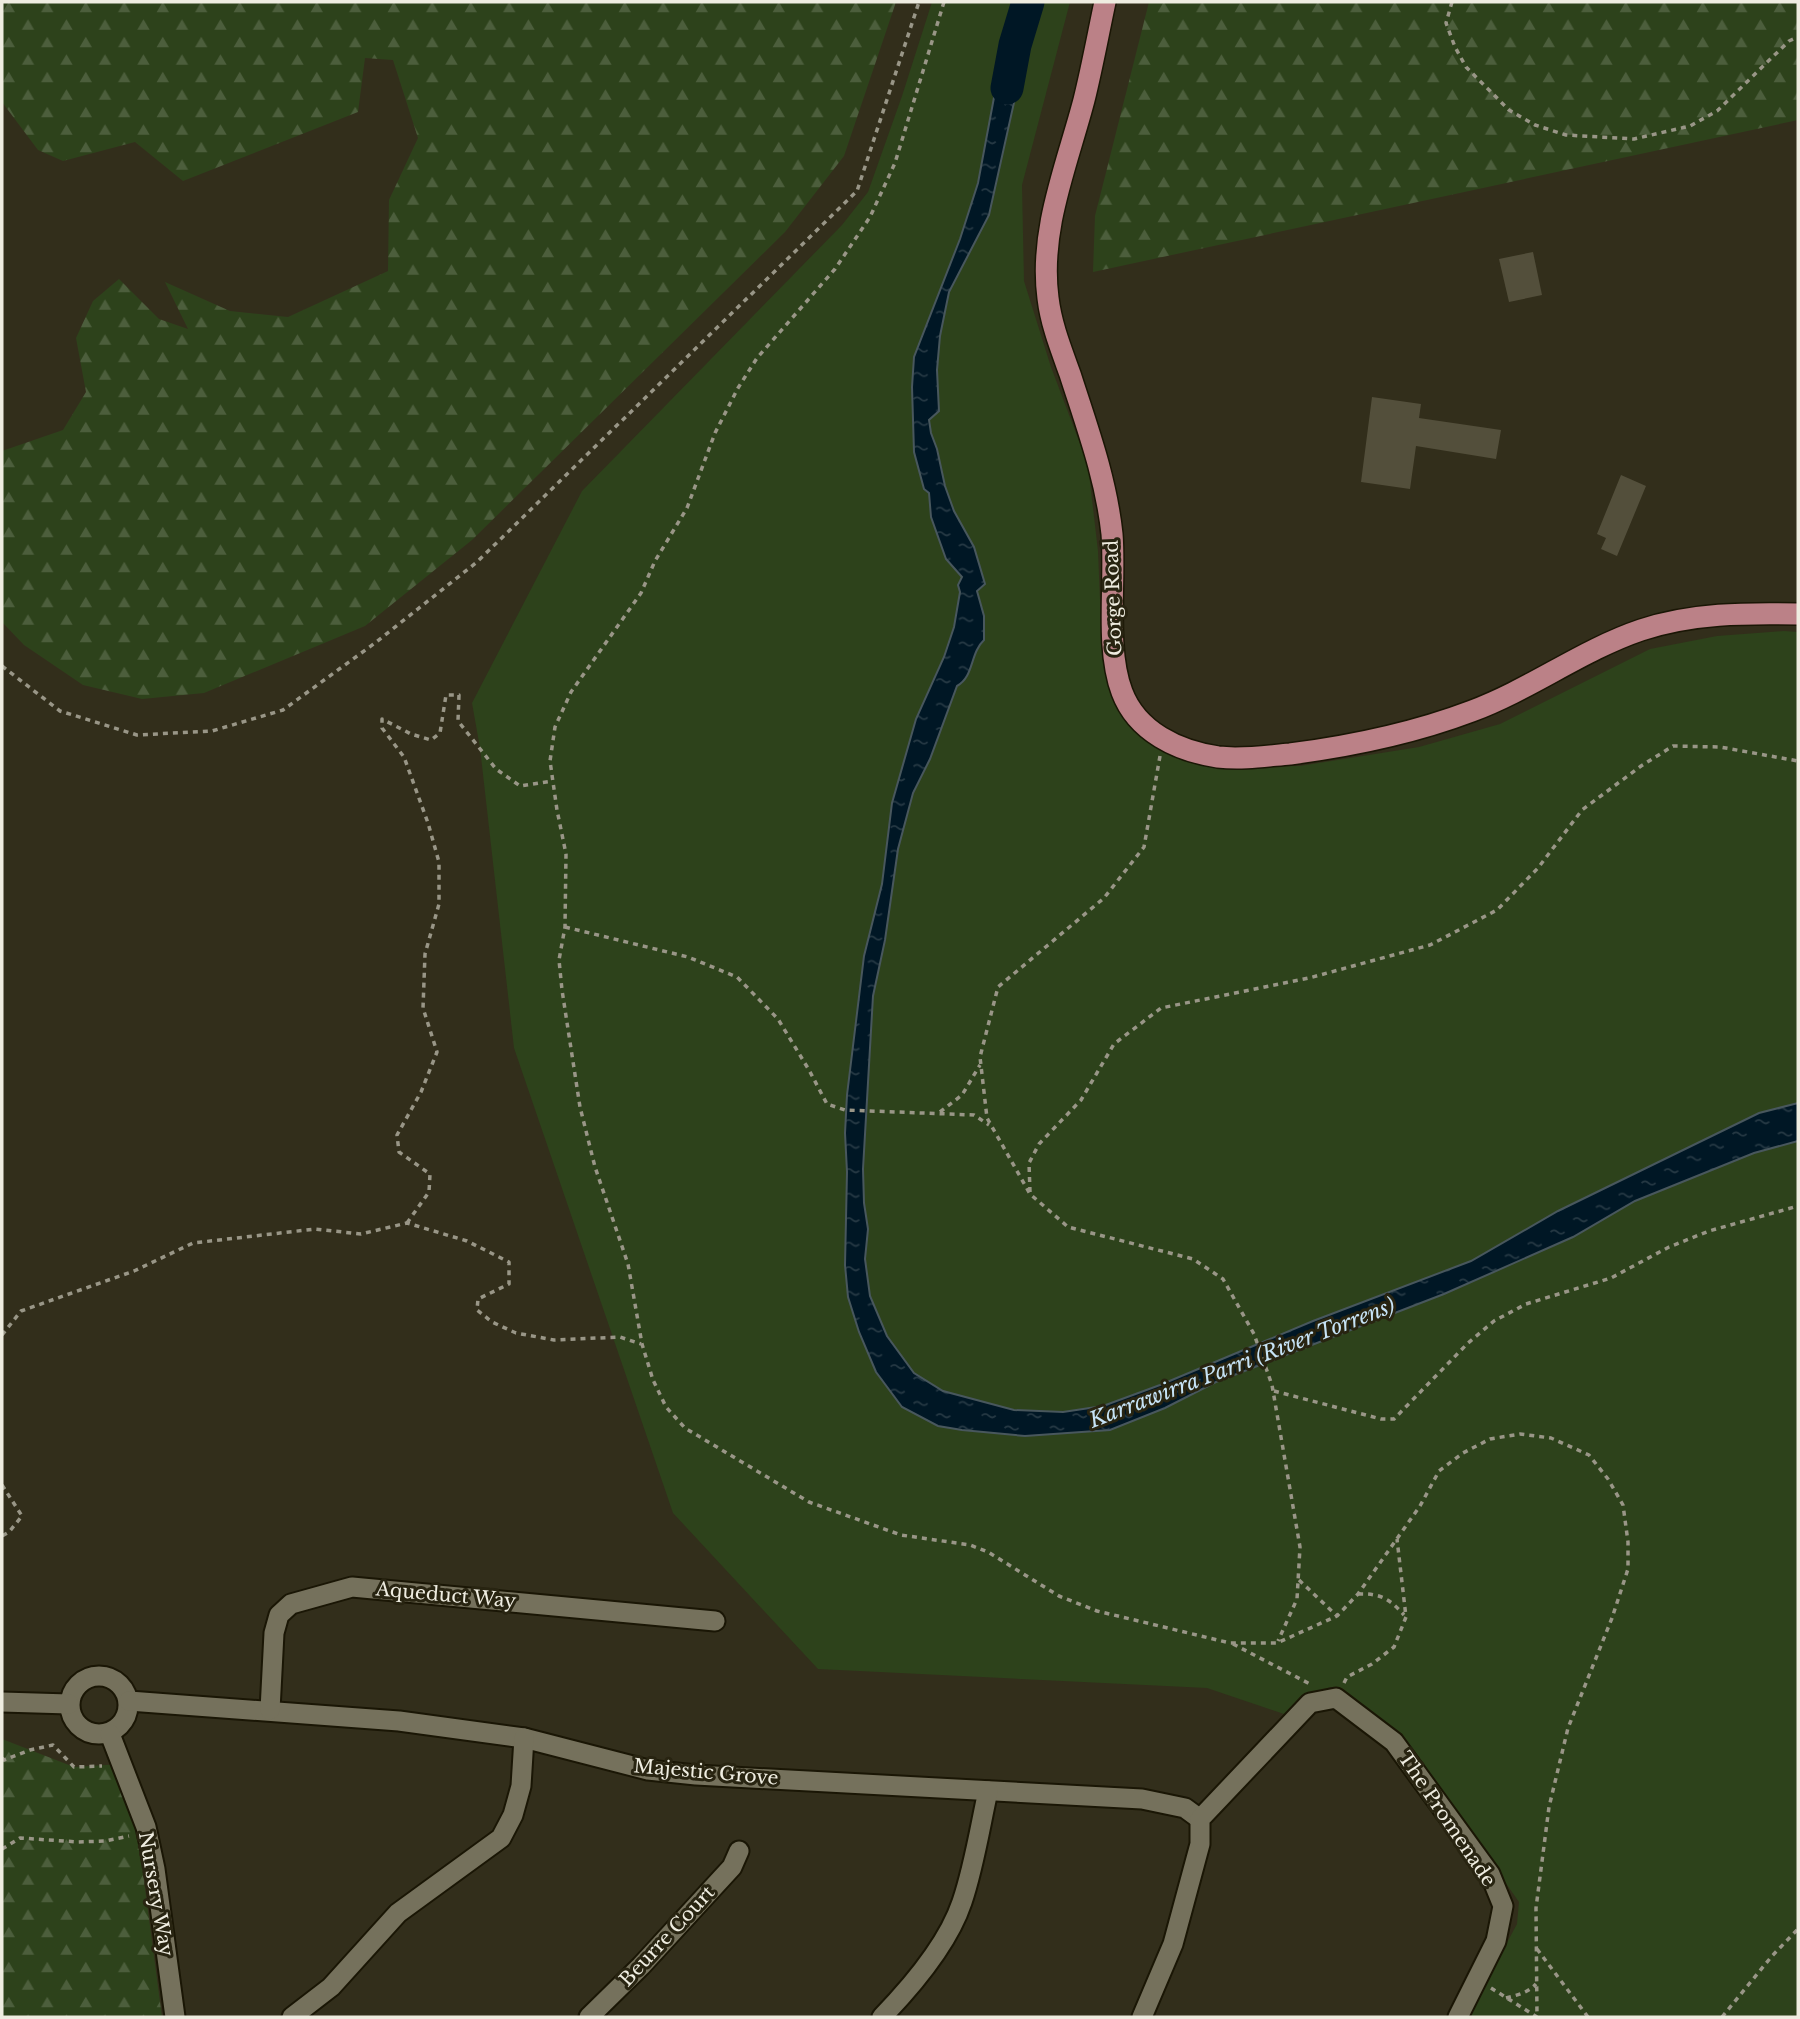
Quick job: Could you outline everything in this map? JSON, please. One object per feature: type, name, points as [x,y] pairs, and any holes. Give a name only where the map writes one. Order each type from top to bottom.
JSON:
[{"type":"main road","name":"Gorge Road","points":[[1105,2],[1084,99],[1053,209],[1046,254],[1046,285],[1053,324],[1096,453],[1109,506],[1114,572],[1113,653],[1122,692],[1145,727],[1186,750],[1220,757],[1261,757],[1369,741],[1472,711],[1521,690],[1611,640],[1646,628],[1681,619],[1714,615],[1798,614]]},
{"type":"street","name":"Aqueduct Way","points":[[270,1710],[274,1633],[279,1615],[291,1604],[352,1587],[715,1620]]},
{"type":"street","points":[[99,1675],[120,1684],[129,1701],[121,1726],[110,1734],[100,1735],[78,1727],[69,1704],[78,1684],[99,1675]]},
{"type":"street","points":[[1142,2017],[1173,1944],[1200,1844],[1199,1819],[1310,1703],[1336,1698]]},
{"type":"street","name":"The Promenade","points":[[1336,1698],[1394,1742],[1490,1874],[1503,1906],[1496,1941],[1458,2017]]},
{"type":"street","name":"Majestic Grove","points":[[129,1701],[399,1721],[524,1738],[648,1770],[696,1775],[1142,1799],[1185,1808],[1199,1819]]},
{"type":"street","points":[[2,1702],[69,1704]]},
{"type":"street","name":"Nursery Way","points":[[110,1734],[146,1830],[155,1869],[175,2017]]},
{"type":"street","points":[[292,2017],[331,1987],[398,1913],[501,1838],[513,1815],[521,1786],[524,1738]]},
{"type":"street","points":[[882,2017],[907,1992],[936,1951],[961,1903],[988,1791]]},
{"type":"street","name":"Beurre Court","points":[[589,2017],[641,1966],[732,1867],[739,1851]]},
{"type":"path","points":[[2,666],[60,711],[137,735],[212,731],[284,710],[375,643],[477,562],[857,191],[919,2]]},
{"type":"path","points":[[944,2],[895,163],[870,217],[835,269],[757,358],[737,387],[715,433],[687,508],[655,561],[641,593],[571,692],[555,727],[550,761],[566,854],[565,928],[559,960],[562,990],[580,1107],[595,1167],[628,1264],[642,1344],[653,1380],[667,1407],[685,1428],[809,1502],[901,1535],[970,1545],[988,1552],[1059,1596],[1097,1611],[1230,1643],[1277,1643],[1338,1616],[1358,1594],[1420,1506],[1439,1471],[1463,1453],[1490,1439],[1520,1434],[1551,1438],[1589,1455],[1608,1479],[1623,1505],[1628,1542],[1628,1569],[1612,1618],[1568,1728],[1549,1807],[1536,1908],[1537,2017]]},
{"type":"path","points":[[1452,2],[1446,23],[1466,67],[1509,110],[1535,125],[1566,135],[1634,139],[1690,126],[1717,111],[1789,41],[1798,37]]},
{"type":"path","points":[[407,1223],[429,1192],[430,1174],[399,1152],[397,1135],[421,1092],[437,1052],[423,1008],[425,954],[439,904],[439,862],[404,757],[382,729],[382,719],[411,734],[431,740],[440,733],[446,695],[459,695],[458,721],[496,769],[520,786],[553,781]]},
{"type":"path","points":[[1163,739],[1144,847],[1104,898],[998,986],[980,1057],[987,1118],[1030,1194],[1068,1227],[1193,1259],[1223,1279],[1254,1334],[1272,1385],[1300,1547],[1297,1599],[1277,1643]]},
{"type":"path","points":[[1030,1194],[1029,1163],[1039,1144],[1081,1100],[1114,1044],[1161,1008],[1310,978],[1430,945],[1497,910],[1538,868],[1582,810],[1673,746],[1720,747],[1798,761]]},
{"type":"path","points":[[565,928],[688,957],[737,977],[778,1019],[827,1104],[845,1110],[974,1115],[990,1126]]},
{"type":"path","points":[[938,1113],[962,1095],[981,1063]]},
{"type":"path","points":[[1273,1391],[1381,1419],[1394,1419],[1468,1343],[1494,1321],[1527,1304],[1611,1278],[1669,1247],[1709,1231],[1798,1206]]},
{"type":"path","points":[[2,1335],[21,1311],[134,1272],[193,1243],[316,1229],[361,1234],[407,1223],[467,1241],[509,1262],[509,1284],[478,1299],[477,1310],[492,1322],[516,1333],[554,1340],[620,1337],[642,1344]]},
{"type":"path","points":[[2,1485],[22,1516],[9,1532],[2,1536]]},
{"type":"path","points":[[1230,1643],[1336,1698],[1347,1677],[1372,1664],[1394,1647],[1406,1617],[1397,1536]]},
{"type":"path","points":[[1298,1580],[1338,1616]]},
{"type":"path","points":[[1358,1594],[1374,1593],[1390,1600],[1406,1617]]},
{"type":"path","points":[[2,1758],[4,1760],[52,1745],[74,1767],[122,1765]]},
{"type":"path","points":[[2,1849],[20,1838],[105,1841],[146,1830]]},
{"type":"path","points":[[1722,2017],[1798,1929]]},
{"type":"path","points":[[1536,1947],[1588,2017]]},
{"type":"path","points":[[1475,1979],[1537,2017]]},
{"type":"path","points":[[1506,1997],[1531,1989],[1536,1983]]},
{"type":"green space","points":[[2,2],[896,2],[844,156],[785,232],[472,540],[365,626],[204,693],[142,699],[83,685],[24,645],[2,622],[2,451],[63,430],[86,392],[76,338],[93,301],[119,279],[159,319],[188,329],[165,282],[230,311],[288,317],[388,271],[389,200],[418,138],[393,60],[365,58],[358,112],[183,181],[135,142],[63,161],[38,150],[2,102]]},
{"type":"green space","points":[[932,2],[1070,2],[1022,185],[1024,281],[1051,367],[1088,465],[1098,551],[1101,624],[1107,678],[1133,722],[1161,750],[1218,767],[1300,766],[1419,747],[1500,724],[1650,649],[1717,636],[1798,632],[1798,2017],[1467,2017],[1517,1924],[1519,1902],[1411,1748],[1348,1693],[1331,1687],[1311,1693],[1287,1715],[1207,1688],[818,1669],[673,1513],[514,1048],[480,748],[472,703],[582,491],[842,225],[868,192]]},
{"type":"green space","points":[[1149,2],[1798,2],[1798,120],[1093,272],[1095,216]]},
{"type":"green space","points":[[2,1739],[74,1767],[122,1764],[132,1790],[162,2017],[2,2017]]},
{"type":"water","points":[[1007,28],[1023,62],[989,215],[949,292],[940,336],[937,370],[939,411],[929,420],[945,486],[954,511],[974,547],[985,584],[977,591],[984,616],[984,640],[976,651],[966,677],[957,686],[930,759],[913,793],[898,849],[885,940],[873,996],[863,1169],[868,1229],[865,1259],[870,1296],[887,1336],[914,1373],[943,1391],[1014,1410],[1063,1412],[1103,1406],[1471,1261],[1558,1211],[1759,1113],[1798,1103],[1798,1141],[1754,1153],[1635,1201],[1573,1237],[1444,1294],[1216,1382],[1165,1408],[1110,1430],[1025,1436],[938,1426],[902,1407],[876,1372],[859,1332],[848,1297],[845,1265],[847,1095],[864,956],[882,884],[892,803],[916,719],[944,657],[954,627],[960,592],[958,585],[962,577],[946,559],[931,517],[929,493],[924,489],[914,452],[914,357],[960,239],[978,183]]},
{"type":"building","points":[[1533,252],[1542,295],[1509,302],[1499,259]]},
{"type":"building","points":[[1372,397],[1421,404],[1419,418],[1501,430],[1496,459],[1416,446],[1410,489],[1361,482]]},
{"type":"building","points":[[1621,475],[1646,486],[1617,556],[1601,549],[1606,538],[1597,534]]},
{"type":"waterway","name":"Karrawirra Parri (River Torrens)","points":[[1007,88],[1015,45],[1028,2]]}]
